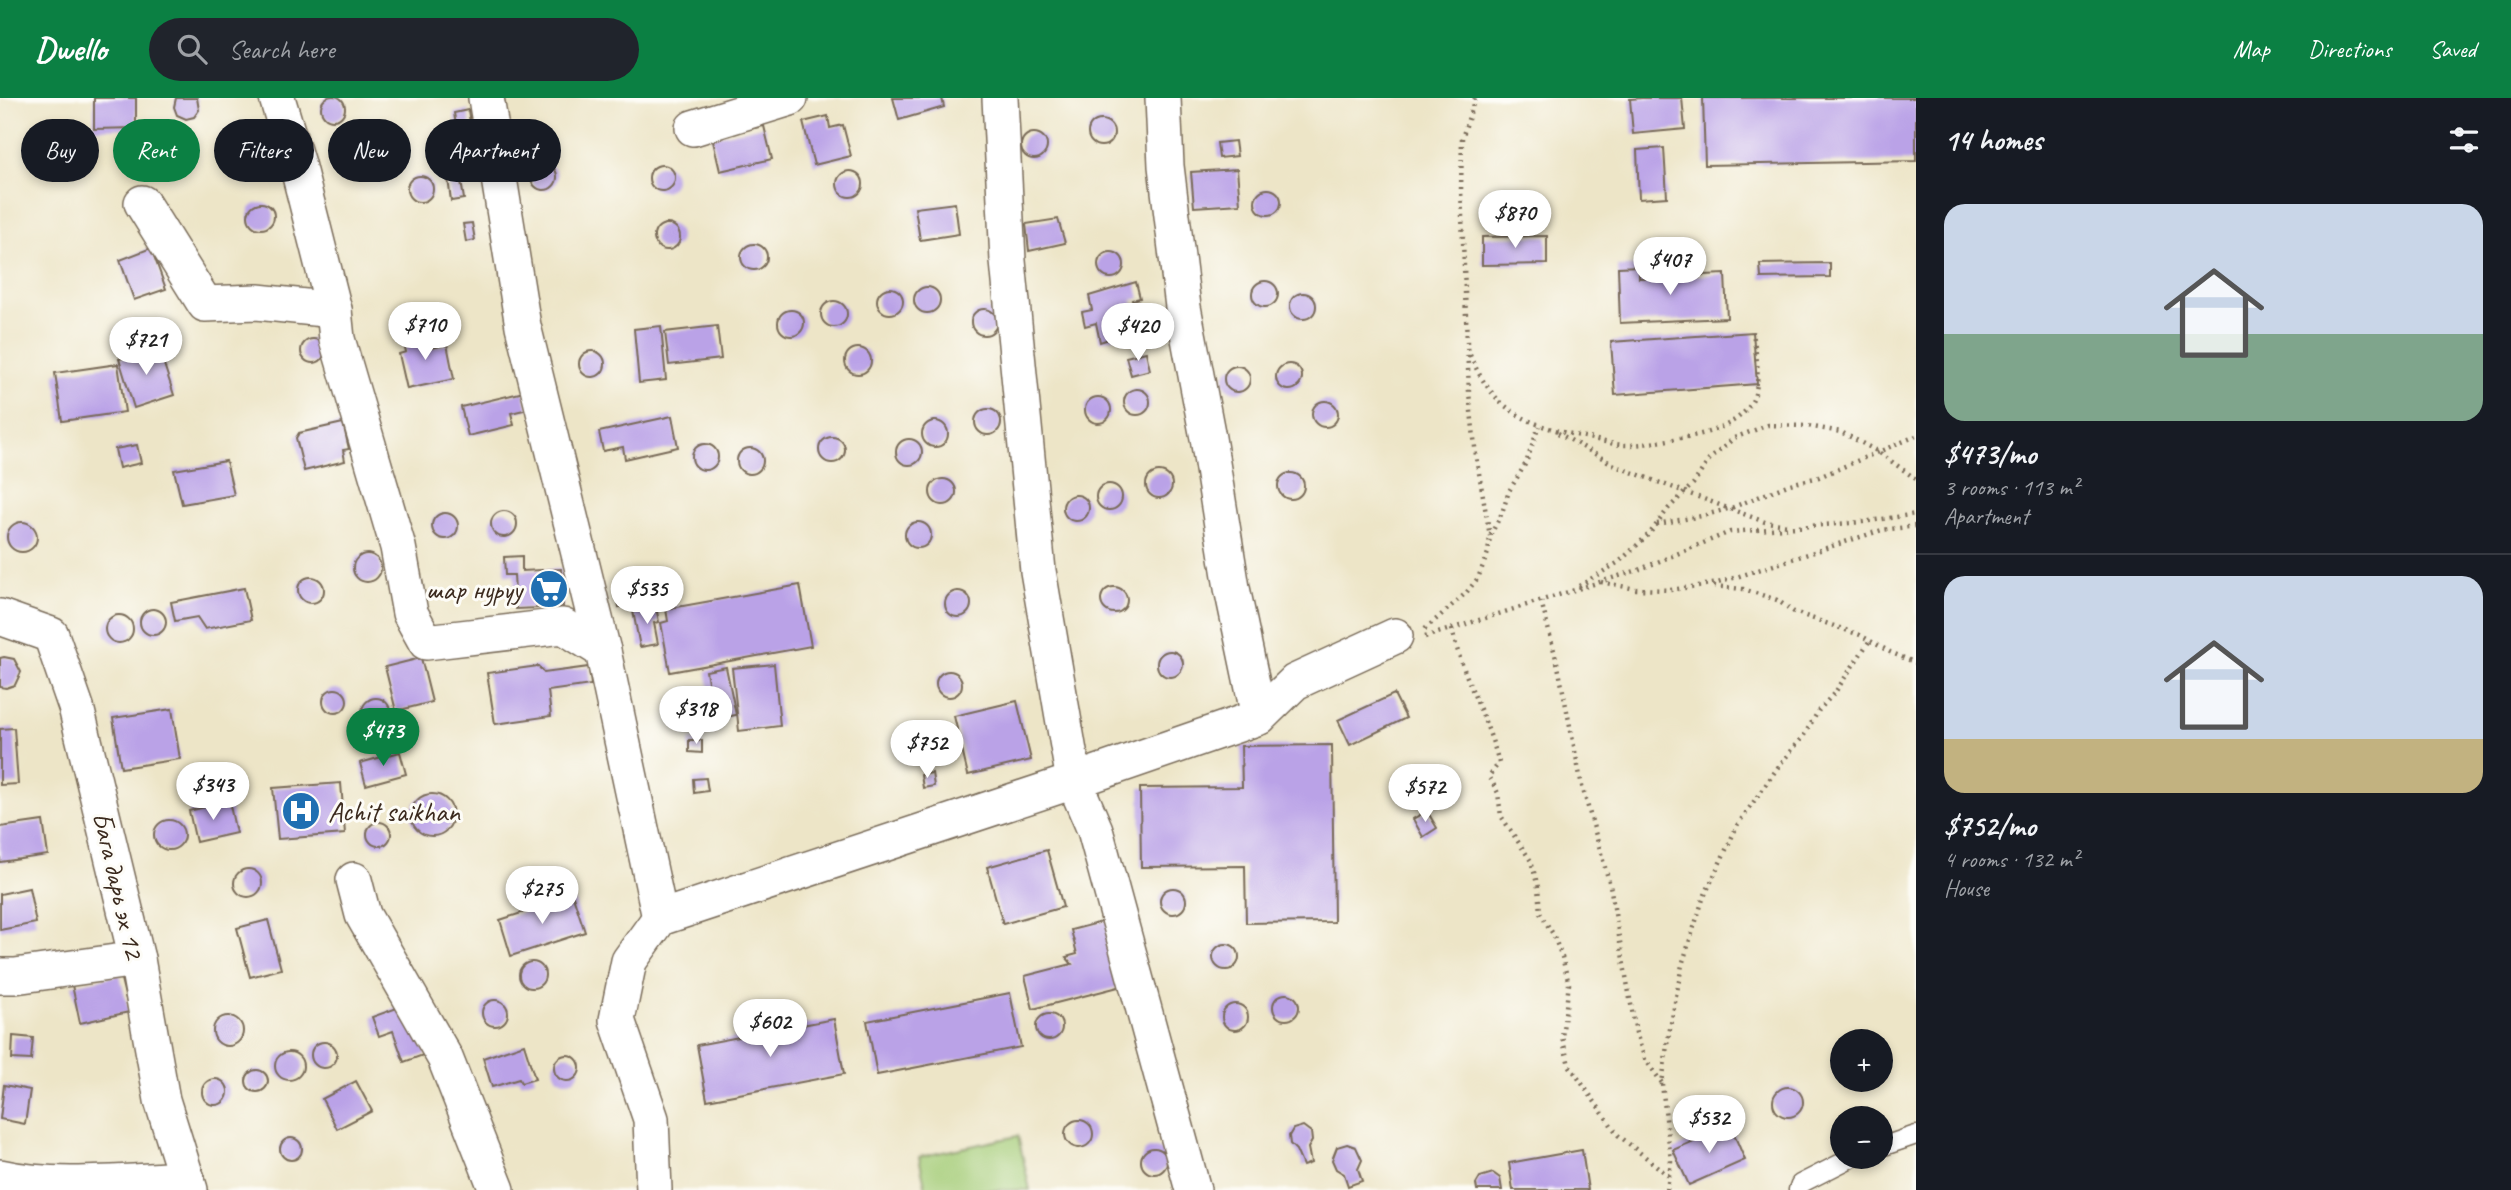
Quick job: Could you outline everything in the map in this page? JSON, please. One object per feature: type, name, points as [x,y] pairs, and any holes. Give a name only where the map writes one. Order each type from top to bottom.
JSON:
[{"type":"street","points":[[277,98],[298,164],[334,310],[337,339],[398,547],[410,613],[426,642],[563,626],[603,651]]},
{"type":"street","points":[[486,98],[523,326],[603,651],[660,918]]},
{"type":"street","points":[[693,128],[790,98]]},
{"type":"street","points":[[1000,98],[1008,261],[1038,571],[1074,781],[1095,830],[1193,1190]]},
{"type":"street","points":[[1163,98],[1167,166],[1183,307],[1232,588],[1259,717]]},
{"type":"street","points":[[142,203],[205,304],[257,302],[334,310]]},
{"type":"street","name":"Бага дарь эх 12","points":[[0,617],[51,635],[76,707],[137,959],[162,1100],[188,1184]]},
{"type":"street","points":[[654,1190],[651,1119],[617,1020],[629,961],[660,918],[1259,717],[1295,682],[1401,639]]},
{"type":"street","points":[[354,880],[363,915],[445,1058],[497,1190]]},
{"type":"street","points":[[0,976],[137,959]]},
{"type":"street","points":[[0,1177],[19,1182],[68,1184],[188,1184]]},
{"type":"lane","points":[[1893,1143],[1916,1135]]},
{"type":"lane","points":[[1798,1190],[1800,1184],[1830,1169]]},
{"type":"path","points":[[1401,639],[1466,593],[1478,578],[1488,553],[1490,536],[1476,456],[1469,393],[1461,190],[1462,138],[1475,98]]},
{"type":"path","points":[[1468,351],[1483,382],[1499,401],[1539,426],[1624,446],[1701,435],[1728,424],[1747,409],[1757,384],[1754,332]]},
{"type":"path","points":[[1573,591],[1619,562],[1657,524],[1709,460],[1734,438],[1768,425],[1808,426],[1841,432],[1877,452],[1916,479]]},
{"type":"path","points":[[1490,536],[1502,513],[1509,491],[1525,464],[1539,426]]},
{"type":"path","points":[[1554,430],[1618,467],[1765,522],[1798,527]]},
{"type":"path","points":[[1657,524],[1731,508],[1790,484],[1819,477],[1916,436]]},
{"type":"path","points":[[1401,639],[1452,629],[1638,570],[1730,531],[1863,522],[1916,513]]},
{"type":"path","points":[[1601,582],[1636,589],[1670,590],[1706,585],[1752,574],[1792,558],[1882,530],[1916,526]]},
{"type":"path","points":[[1706,585],[1743,589],[1777,600],[1794,612],[1870,640],[1916,663]]},
{"type":"path","points":[[1541,601],[1558,666],[1582,786],[1609,885],[1636,1033],[1645,1059],[1662,1084]]},
{"type":"path","points":[[1452,629],[1464,673],[1493,738],[1499,763],[1489,776],[1498,793],[1501,816],[1531,861],[1538,887],[1540,913],[1553,934],[1562,957],[1569,984],[1562,1037],[1569,1065],[1618,1135],[1669,1176]]},
{"type":"path","points":[[1667,1190],[1671,1161],[1662,1084],[1682,965],[1703,899],[1738,824],[1803,737],[1819,710],[1836,691],[1870,640]]},
{"type":"green space","points":[[1018,1136],[1030,1190],[926,1190],[919,1157]]},
{"type":"building","points":[[328,96],[338,96],[345,103],[345,113],[339,119],[328,120],[321,113],[321,103]]},
{"type":"building","points":[[94,98],[136,98],[136,119],[113,119],[113,129],[99,129],[99,119],[94,119]]},
{"type":"building","points":[[176,98],[197,98],[199,110],[194,117],[186,119],[177,115],[174,107]]},
{"type":"building","points":[[893,98],[942,98],[944,107],[899,120]]},
{"type":"building","points":[[1682,98],[1685,129],[1633,134],[1630,99]]},
{"type":"building","points":[[1703,98],[1916,98],[1916,161],[1705,165]]},
{"type":"building","points":[[468,110],[469,119],[455,119],[454,113]]},
{"type":"building","points":[[828,116],[830,128],[843,125],[851,156],[814,165],[803,122]]},
{"type":"building","points":[[1101,120],[1110,124],[1114,133],[1110,142],[1101,146],[1092,142],[1088,133],[1092,124]]},
{"type":"building","points":[[764,126],[772,159],[720,171],[712,137]]},
{"type":"building","points":[[1034,133],[1043,137],[1047,146],[1043,155],[1034,159],[1025,155],[1021,146],[1025,137]]},
{"type":"building","points":[[1235,141],[1237,156],[1219,158],[1217,143]]},
{"type":"building","points":[[1664,148],[1667,197],[1639,199],[1637,150]]},
{"type":"building","points":[[662,165],[671,169],[675,178],[671,187],[662,191],[653,187],[649,178],[653,169]]},
{"type":"building","points":[[1237,169],[1240,204],[1194,207],[1191,172]]},
{"type":"building","points":[[850,171],[859,175],[863,184],[859,193],[850,197],[841,193],[837,184],[841,175]]},
{"type":"building","points":[[415,177],[425,177],[425,182],[432,184],[432,194],[425,201],[415,201],[408,194],[408,184]]},
{"type":"building","points":[[448,182],[461,182],[464,199],[451,201]]},
{"type":"building","points":[[532,182],[556,182],[544,190]]},
{"type":"building","points":[[1268,189],[1277,193],[1281,202],[1277,211],[1268,215],[1259,211],[1255,202],[1259,193]]},
{"type":"building","points":[[261,203],[270,207],[274,216],[270,225],[261,229],[252,225],[248,216],[252,207]]},
{"type":"building","points":[[955,203],[959,234],[920,240],[915,208]]},
{"type":"building","points":[[1058,219],[1065,243],[1029,251],[1026,224]]},
{"type":"building","points":[[472,223],[475,240],[466,242],[463,224]]},
{"type":"building","points":[[667,224],[676,228],[680,237],[676,246],[667,250],[658,246],[654,237],[658,228]]},
{"type":"building","points":[[1547,236],[1547,264],[1482,265],[1482,237]]},
{"type":"building","points":[[754,244],[763,248],[767,257],[763,266],[754,270],[745,266],[741,257],[745,248]]},
{"type":"building","points":[[151,248],[166,289],[134,300],[120,260]]},
{"type":"building","points":[[1111,252],[1120,256],[1124,265],[1120,274],[1111,278],[1102,274],[1098,265],[1102,256]]},
{"type":"building","points":[[1830,263],[1830,277],[1761,278],[1760,264]]},
{"type":"building","points":[[1639,266],[1639,278],[1725,274],[1727,318],[1620,323],[1618,267]]},
{"type":"building","points":[[1265,281],[1274,285],[1278,294],[1274,303],[1265,307],[1256,303],[1252,294],[1256,285]]},
{"type":"building","points":[[1136,282],[1140,298],[1132,300],[1139,329],[1100,342],[1096,323],[1085,326],[1082,312],[1092,310],[1089,296]]},
{"type":"building","points":[[927,287],[936,291],[940,300],[936,309],[927,313],[918,309],[914,300],[918,291]]},
{"type":"building","points":[[890,288],[899,292],[903,301],[899,310],[890,314],[881,310],[877,301],[881,292]]},
{"type":"building","points":[[1303,293],[1312,297],[1316,306],[1312,315],[1303,319],[1294,315],[1290,306],[1294,297]]},
{"type":"building","points":[[834,301],[843,305],[847,314],[843,323],[834,327],[825,323],[821,314],[825,305]]},
{"type":"building","points":[[984,309],[993,313],[997,322],[993,331],[984,335],[975,331],[971,322],[975,313]]},
{"type":"building","points":[[791,310],[800,314],[804,323],[800,332],[791,336],[782,332],[778,323],[782,314]]},
{"type":"building","points":[[661,326],[666,380],[639,383],[634,329]]},
{"type":"building","points":[[717,326],[721,359],[669,365],[665,332]]},
{"type":"building","points":[[1753,332],[1757,384],[1615,395],[1611,342]]},
{"type":"building","points":[[429,333],[432,348],[447,344],[454,379],[407,389],[399,354],[406,352],[403,339]]},
{"type":"building","points":[[313,339],[322,342],[325,351],[322,360],[313,363],[304,360],[301,351],[304,342]]},
{"type":"building","points":[[158,346],[174,395],[134,408],[119,359]]},
{"type":"building","points":[[858,348],[867,352],[871,361],[867,370],[858,374],[849,370],[845,361],[849,352]]},
{"type":"building","points":[[592,351],[601,355],[605,364],[601,373],[592,377],[583,373],[579,364],[583,355]]},
{"type":"building","points":[[1146,352],[1150,370],[1131,375],[1126,357]]},
{"type":"building","points":[[118,364],[125,412],[62,421],[55,373]]},
{"type":"building","points":[[1289,364],[1298,368],[1302,377],[1298,386],[1289,390],[1280,386],[1276,377],[1280,368]]},
{"type":"building","points":[[1237,366],[1246,370],[1250,379],[1246,388],[1237,392],[1228,388],[1224,379],[1228,370]]},
{"type":"building","points":[[1137,389],[1146,393],[1150,402],[1146,411],[1137,415],[1128,411],[1124,402],[1128,393]]},
{"type":"building","points":[[524,392],[528,409],[511,413],[514,425],[468,436],[461,407]]},
{"type":"building","points":[[1098,397],[1107,401],[1111,410],[1107,419],[1098,423],[1089,419],[1085,410],[1089,401]]},
{"type":"building","points":[[1325,401],[1334,405],[1338,414],[1334,423],[1325,427],[1316,423],[1312,414],[1316,405]]},
{"type":"building","points":[[988,409],[997,413],[1001,422],[997,431],[988,435],[979,431],[975,422],[979,413]]},
{"type":"building","points":[[672,416],[678,447],[625,459],[623,447],[603,451],[599,432]]},
{"type":"building","points":[[935,421],[944,425],[948,434],[944,443],[935,447],[926,443],[922,434],[926,425]]},
{"type":"building","points":[[343,423],[349,449],[343,450],[345,461],[304,471],[296,438],[299,433]]},
{"type":"building","points":[[832,437],[841,441],[845,450],[841,459],[832,463],[823,459],[819,450],[823,441]]},
{"type":"building","points":[[909,439],[918,443],[922,452],[918,461],[909,465],[900,461],[896,452],[900,443]]},
{"type":"building","points":[[705,444],[714,448],[718,457],[714,466],[705,470],[696,466],[692,457],[696,448]]},
{"type":"building","points":[[137,445],[141,463],[119,468],[115,449]]},
{"type":"building","points":[[750,448],[759,452],[763,461],[759,470],[750,474],[741,470],[737,461],[741,452]]},
{"type":"building","points":[[226,461],[234,495],[182,504],[174,470]]},
{"type":"building","points":[[1159,472],[1168,476],[1172,485],[1168,494],[1159,498],[1150,494],[1146,485],[1150,476]]},
{"type":"building","points":[[1291,473],[1300,477],[1304,486],[1300,495],[1291,499],[1282,495],[1278,486],[1282,477]]},
{"type":"building","points":[[943,479],[952,483],[956,492],[952,501],[943,505],[934,501],[930,492],[934,483]]},
{"type":"building","points":[[1109,484],[1118,488],[1122,497],[1118,506],[1109,510],[1100,506],[1096,497],[1100,488]]},
{"type":"building","points":[[1076,495],[1085,499],[1089,508],[1085,517],[1076,521],[1067,517],[1063,508],[1067,499]]},
{"type":"building","points":[[504,511],[513,515],[517,524],[513,533],[504,537],[495,533],[491,524],[495,515]]},
{"type":"building","points":[[445,513],[454,517],[458,526],[454,535],[445,539],[436,535],[432,526],[436,517]]},
{"type":"building","points":[[22,522],[28,523],[36,531],[36,543],[28,551],[22,552],[16,551],[8,543],[7,537],[8,531],[16,523]]},
{"type":"building","points":[[918,522],[927,526],[931,535],[927,544],[918,548],[909,544],[905,535],[909,526]]},
{"type":"building","points":[[367,554],[377,558],[381,568],[377,578],[367,582],[357,578],[353,568],[357,558]]},
{"type":"building","points":[[522,556],[522,571],[561,569],[563,607],[516,609],[514,575],[505,575],[504,557]]},
{"type":"building","points":[[311,577],[320,581],[324,590],[320,599],[311,603],[302,599],[298,590],[302,581]]},
{"type":"building","points":[[629,579],[633,605],[619,607],[615,581]]},
{"type":"building","points":[[800,585],[811,646],[670,672],[661,623],[668,621],[666,609]]},
{"type":"building","points":[[1114,587],[1123,591],[1127,600],[1123,609],[1114,613],[1105,609],[1101,600],[1105,591]]},
{"type":"building","points":[[244,588],[251,620],[205,629],[197,617],[175,621],[171,602]]},
{"type":"building","points":[[958,591],[967,595],[971,604],[967,613],[958,617],[949,613],[945,604],[949,595]]},
{"type":"building","points":[[656,607],[659,622],[654,623],[658,644],[640,647],[633,611]]},
{"type":"building","points":[[153,609],[162,613],[166,622],[162,631],[153,635],[144,631],[140,622],[144,613]]},
{"type":"building","points":[[119,615],[129,619],[133,629],[129,639],[119,643],[109,639],[105,629],[109,619]]},
{"type":"building","points":[[1170,651],[1179,655],[1183,664],[1179,673],[1170,677],[1161,673],[1157,664],[1161,655]]},
{"type":"building","points":[[0,658],[14,659],[21,672],[15,685],[6,688],[0,687]]},
{"type":"building","points":[[421,658],[432,702],[396,711],[385,667]]},
{"type":"building","points":[[774,664],[780,726],[739,731],[732,668]]},
{"type":"building","points":[[538,666],[544,673],[589,667],[591,685],[548,691],[551,716],[495,724],[487,673]]},
{"type":"building","points":[[726,667],[736,715],[715,719],[706,671]]},
{"type":"building","points":[[949,671],[958,675],[962,684],[958,693],[949,697],[940,693],[936,684],[940,675]]},
{"type":"building","points":[[335,689],[344,692],[347,701],[344,710],[335,713],[326,710],[323,701],[326,692]]},
{"type":"building","points":[[1394,694],[1406,718],[1350,745],[1338,720]]},
{"type":"building","points":[[376,698],[386,702],[390,712],[386,722],[376,726],[366,722],[362,712],[366,702]]},
{"type":"building","points":[[1017,701],[1031,760],[968,775],[954,716]]},
{"type":"building","points":[[172,709],[180,759],[121,768],[113,718]]},
{"type":"building","points":[[14,728],[18,784],[0,785],[0,729]]},
{"type":"building","points":[[689,740],[702,740],[702,753],[689,752]]},
{"type":"building","points":[[1332,745],[1334,922],[1246,923],[1245,866],[1141,867],[1140,788],[1242,787],[1241,746]]},
{"type":"building","points":[[400,752],[406,774],[366,785],[360,763]]},
{"type":"building","points":[[932,773],[934,786],[923,788],[921,775]]},
{"type":"building","points":[[706,778],[708,791],[694,793],[693,779]]},
{"type":"building","points":[[341,783],[345,834],[278,839],[273,788]]},
{"type":"building","points":[[432,794],[447,800],[453,815],[447,830],[432,836],[417,830],[411,815],[417,800]]},
{"type":"building","points":[[229,801],[236,833],[196,842],[189,811]]},
{"type":"building","points":[[1427,811],[1437,828],[1423,837],[1413,819]]},
{"type":"building","points":[[169,820],[175,821],[183,829],[183,841],[175,849],[169,850],[163,849],[155,841],[154,835],[155,829],[163,821]]},
{"type":"building","points":[[43,821],[48,855],[0,862],[0,827]]},
{"type":"building","points":[[379,822],[390,829],[391,834],[384,845],[379,846],[368,839],[367,834],[374,823]]},
{"type":"building","points":[[1047,850],[1063,907],[1003,924],[987,867]]},
{"type":"building","points":[[248,869],[258,873],[262,883],[258,893],[248,897],[238,893],[234,883],[238,873]]},
{"type":"building","points":[[29,888],[36,923],[0,930],[0,894]]},
{"type":"building","points":[[1173,888],[1182,892],[1186,901],[1182,910],[1173,914],[1164,910],[1160,901],[1164,892]]},
{"type":"building","points":[[573,896],[585,932],[511,956],[500,920]]},
{"type":"building","points":[[1117,918],[1134,983],[1033,1009],[1025,976],[1072,964],[1066,957],[1077,954],[1071,930]]},
{"type":"building","points":[[268,920],[281,969],[250,977],[237,928]]},
{"type":"building","points":[[1226,944],[1235,948],[1239,957],[1235,966],[1226,970],[1217,966],[1213,957],[1217,948]]},
{"type":"building","points":[[532,962],[541,966],[545,975],[541,984],[532,988],[523,984],[519,975],[523,966]]},
{"type":"building","points":[[120,975],[129,1012],[80,1023],[72,985]]},
{"type":"building","points":[[1010,993],[1021,1047],[877,1075],[867,1021]]},
{"type":"building","points":[[1286,994],[1295,998],[1299,1007],[1295,1016],[1286,1020],[1277,1016],[1273,1007],[1277,998]]},
{"type":"building","points":[[495,1000],[504,1004],[508,1013],[504,1022],[495,1026],[486,1022],[482,1013],[486,1004]]},
{"type":"building","points":[[408,1004],[426,1054],[404,1062],[393,1031],[379,1036],[372,1017]]},
{"type":"building","points":[[1235,1004],[1244,1008],[1248,1017],[1244,1026],[1235,1030],[1226,1026],[1222,1017],[1226,1008]]},
{"type":"building","points":[[1049,1014],[1058,1018],[1062,1027],[1058,1036],[1049,1040],[1040,1036],[1036,1027],[1040,1018]]},
{"type":"building","points":[[228,1016],[239,1020],[243,1031],[239,1042],[228,1046],[217,1042],[213,1031],[217,1020]]},
{"type":"building","points":[[834,1019],[844,1074],[707,1100],[697,1045]]},
{"type":"building","points":[[13,1036],[33,1038],[31,1060],[12,1059]]},
{"type":"building","points":[[324,1042],[333,1046],[337,1055],[333,1064],[324,1068],[315,1064],[311,1055],[315,1046]]},
{"type":"building","points":[[524,1044],[535,1079],[521,1083],[519,1079],[492,1087],[483,1058]]},
{"type":"building","points":[[289,1052],[299,1056],[303,1066],[299,1076],[289,1080],[279,1076],[275,1066],[279,1056]]},
{"type":"building","points":[[567,1055],[576,1059],[580,1068],[576,1077],[567,1081],[558,1077],[554,1068],[558,1059]]},
{"type":"building","points":[[257,1070],[265,1073],[268,1081],[265,1089],[257,1092],[249,1089],[246,1081],[249,1073]]},
{"type":"building","points":[[215,1079],[224,1083],[228,1092],[224,1101],[215,1105],[206,1101],[202,1092],[206,1083]]},
{"type":"building","points":[[356,1081],[372,1111],[337,1129],[322,1099]]},
{"type":"building","points":[[4,1085],[30,1090],[25,1124],[0,1119]]},
{"type":"building","points":[[1788,1087],[1799,1091],[1803,1102],[1799,1113],[1788,1117],[1777,1113],[1773,1102],[1777,1091]]},
{"type":"building","points":[[1079,1120],[1089,1124],[1093,1134],[1089,1144],[1079,1148],[1069,1144],[1065,1134],[1069,1124]]},
{"type":"building","points":[[1730,1125],[1745,1160],[1689,1185],[1673,1150]]},
{"type":"building","points":[[1303,1126],[1311,1132],[1312,1141],[1308,1148],[1311,1163],[1303,1166],[1296,1150],[1290,1144],[1289,1136],[1293,1129]]},
{"type":"building","points":[[291,1138],[299,1141],[302,1149],[299,1157],[291,1160],[283,1157],[280,1149],[283,1141]]},
{"type":"building","points":[[1347,1144],[1356,1147],[1362,1160],[1358,1169],[1362,1181],[1348,1186],[1344,1174],[1336,1169],[1332,1160],[1337,1147]]},
{"type":"building","points":[[1154,1148],[1163,1152],[1167,1161],[1163,1170],[1154,1174],[1145,1170],[1141,1161],[1145,1152]]},
{"type":"building","points":[[1582,1150],[1588,1190],[1513,1190],[1509,1163]]},
{"type":"building","points":[[1493,1173],[1500,1178],[1502,1190],[1477,1190],[1476,1184],[1480,1177]]},
{"type":"place","name":"шар нуруу","points":[[549,589]]},
{"type":"place","name":"Achit saikhan","points":[[301,811]]}]
